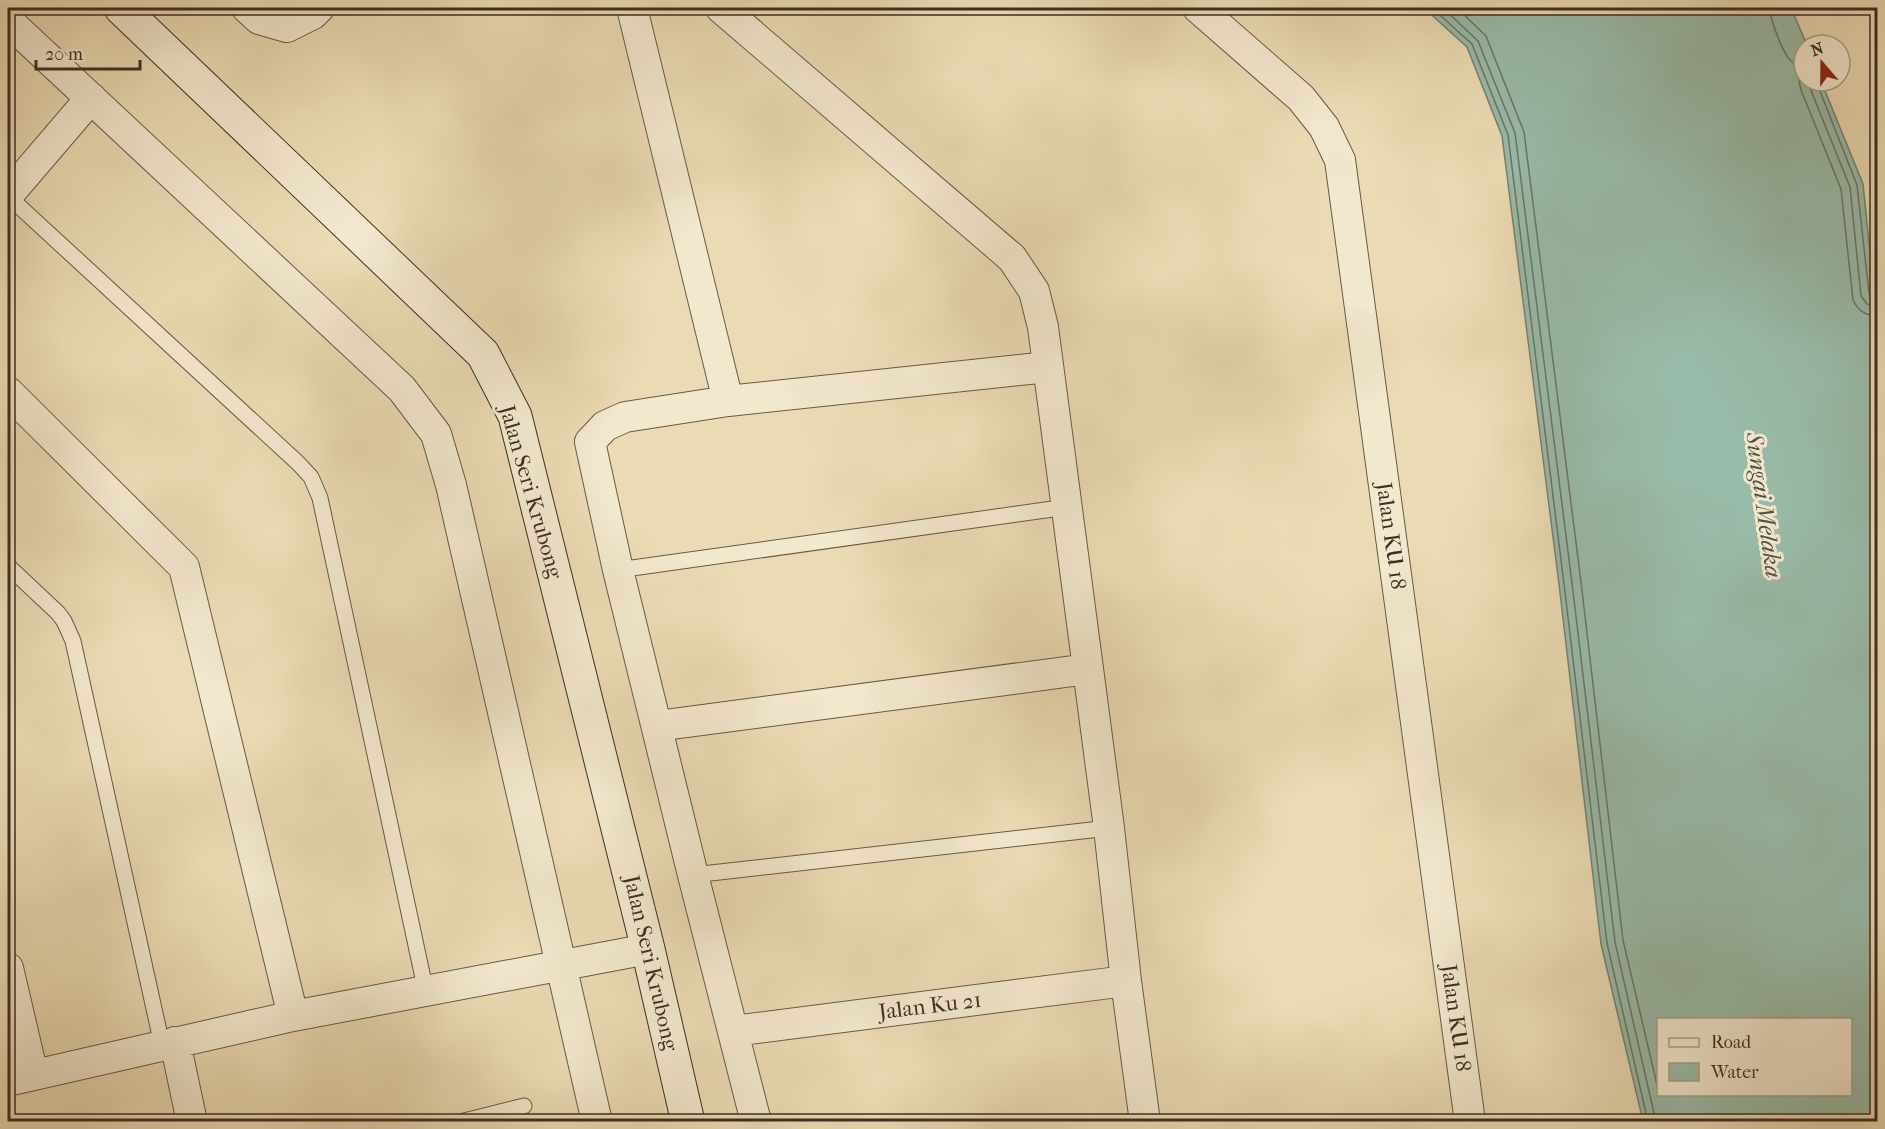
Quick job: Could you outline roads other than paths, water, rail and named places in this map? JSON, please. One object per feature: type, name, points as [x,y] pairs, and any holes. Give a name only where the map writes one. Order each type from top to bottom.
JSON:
[{"type":"street","name":"Jalan Seri Krubong","points":[[121,8],[483,354],[515,416],[648,949],[688,1122]]},
{"type":"street","points":[[247,8],[259,19],[287,27],[313,14],[319,8]]},
{"type":"street","points":[[632,8],[728,401]]},
{"type":"street","points":[[721,8],[1012,258],[1034,291],[1043,327],[1145,1122]]},
{"type":"street","name":"Jalan KU 18","points":[[1198,8],[1301,98],[1323,127],[1340,160],[1470,1122]]},
{"type":"street","points":[[8,21],[402,389],[436,434],[451,485],[597,1122]]},
{"type":"street","points":[[8,195],[91,98]]},
{"type":"street","points":[[756,1122],[618,570],[590,442],[605,426],[625,417],[728,401],[1048,367]]},
{"type":"street","points":[[8,392],[184,567],[292,1016]]},
{"type":"street","points":[[657,726],[1088,669]]},
{"type":"street","points":[[8,968],[20,1078],[292,1016],[648,949]]},
{"type":"street","name":"Jalan Ku 21","points":[[733,1031],[1126,981]]},
{"type":"street","points":[[168,1044],[192,1122]]},
{"type":"lane","points":[[8,195],[311,477],[320,498],[426,992]]},
{"type":"lane","points":[[618,570],[1067,507]]},
{"type":"lane","points":[[8,566],[58,613],[70,632],[168,1044]]},
{"type":"lane","points":[[693,876],[1109,828]]},
{"type":"lane","points":[[460,1122],[524,1106]]},
{"type":"water","name":"Sungai Melaka","points":[[1424,8],[1791,8],[1802,33],[1792,33],[1792,93],[1826,93],[1863,184],[1877,320],[1877,1121],[1643,1121],[1601,944],[1559,584],[1502,136],[1467,47]]}]
